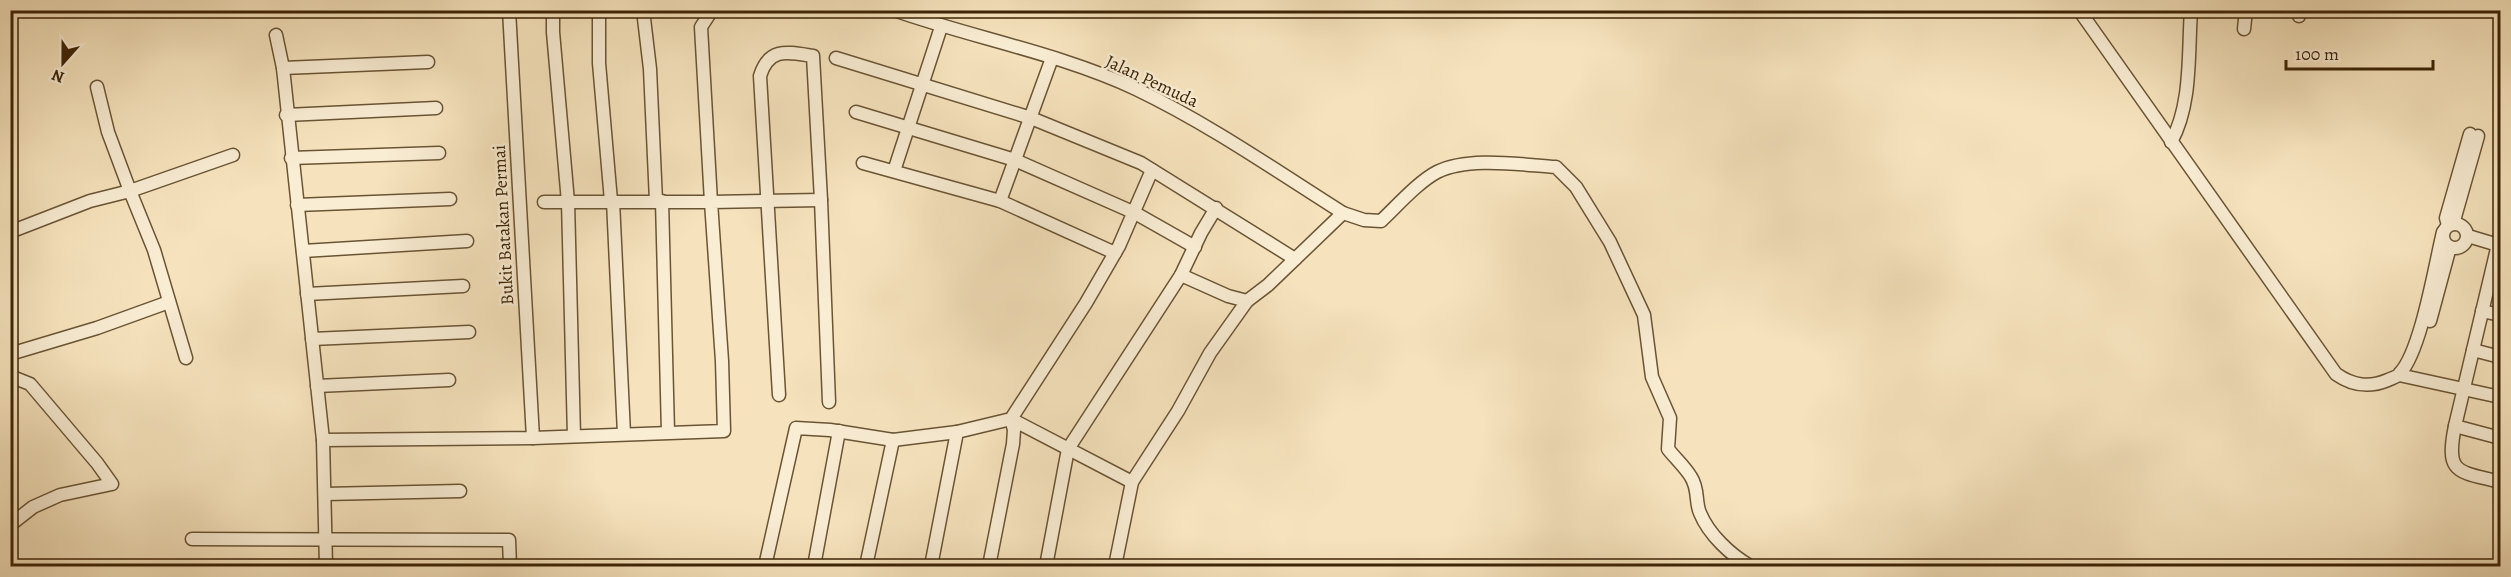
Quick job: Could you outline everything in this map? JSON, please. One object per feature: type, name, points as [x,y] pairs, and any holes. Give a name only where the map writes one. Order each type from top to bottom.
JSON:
[{"type":"street","name":"Bukit Batakan Permai","points":[[509,10],[533,438]]},
{"type":"street","points":[[553,10],[552,32],[568,202],[574,436]]},
{"type":"street","points":[[599,10],[599,63],[612,201],[624,434]]},
{"type":"street","points":[[643,10],[650,69],[659,201],[668,432]]},
{"type":"street","points":[[323,440],[533,438],[724,431],[722,362],[701,27],[712,10]]},
{"type":"street","name":"Jalan Pemuda","points":[[894,10],[940,27],[988,38],[1052,58],[1135,89],[1216,132],[1343,213],[1365,219],[1381,221],[1434,173],[1447,168],[1485,162],[1556,168],[1564,173],[1576,187],[1610,242],[1644,315],[1652,377],[1670,418],[1668,449],[1691,477],[1698,492],[1699,512],[1712,532],[1737,559],[1750,567]]},
{"type":"street","points":[[2079,10],[2336,374],[2364,386],[2380,383],[2399,375],[2463,387],[2500,397]]},
{"type":"street","points":[[2171,142],[2179,128],[2183,110],[2191,10]]},
{"type":"street","points":[[2244,29],[2246,10]]},
{"type":"street","points":[[894,171],[940,27]]},
{"type":"street","points":[[276,35],[283,68],[286,115],[323,440],[326,567]]},
{"type":"street","points":[[779,395],[760,76],[764,62],[777,53],[813,56],[829,402]]},
{"type":"street","points":[[836,58],[1031,118],[1152,170],[1295,259]]},
{"type":"street","points":[[1000,201],[1052,58]]},
{"type":"street","points":[[283,68],[428,62]]},
{"type":"street","points":[[97,87],[108,132],[154,250],[186,358]]},
{"type":"street","points":[[286,115],[436,108]]},
{"type":"street","points":[[856,112],[909,126],[1016,160],[1135,213],[1195,247]]},
{"type":"street","points":[[2467,239],[2459,248],[2450,247],[2444,241],[2474,135]]},
{"type":"street","points":[[291,158],[438,153]]},
{"type":"street","points":[[10,232],[90,201],[130,191],[233,155]]},
{"type":"street","points":[[863,163],[1000,201],[1115,253]]},
{"type":"street","points":[[989,567],[1013,444],[1014,430],[1011,419],[1086,303],[1115,253],[1135,213],[1152,170]]},
{"type":"street","points":[[297,205],[450,199]]},
{"type":"street","points":[[544,202],[821,200]]},
{"type":"street","points":[[1046,567],[1068,449],[1181,275],[1216,208]]},
{"type":"street","points":[[1115,567],[1132,482],[1178,411],[1210,353],[1247,301],[1268,285],[1343,213]]},
{"type":"street","points":[[2448,227],[2457,224],[2465,228],[2467,239]]},
{"type":"street","points":[[2399,375],[2417,342],[2448,227]]},
{"type":"street","points":[[2467,239],[2498,244],[2496,271],[2482,311],[2450,451],[2452,462],[2459,469],[2500,482]]},
{"type":"street","points":[[303,251],[467,241]]},
{"type":"street","points":[[2417,342],[2423,340],[2426,334],[2450,247]]},
{"type":"street","points":[[1181,275],[1228,296],[1247,301]]},
{"type":"street","points":[[307,294],[463,286]]},
{"type":"street","points":[[10,354],[97,328],[169,302]]},
{"type":"street","points":[[2482,311],[2500,315]]},
{"type":"street","points":[[312,339],[468,332]]},
{"type":"street","points":[[2473,350],[2500,357]]},
{"type":"street","points":[[10,376],[30,384],[112,484],[60,495],[33,507],[10,525]]},
{"type":"street","points":[[317,386],[449,380]]},
{"type":"street","points":[[765,567],[796,428],[840,431],[893,440],[957,432],[1011,419],[1132,482]]},
{"type":"street","points":[[2455,426],[2500,438]]},
{"type":"street","points":[[814,567],[840,431]]},
{"type":"street","points":[[932,567],[957,432]]},
{"type":"street","points":[[866,567],[893,440]]},
{"type":"street","points":[[326,494],[460,491]]},
{"type":"street","points":[[192,539],[509,540],[510,567]]}]
